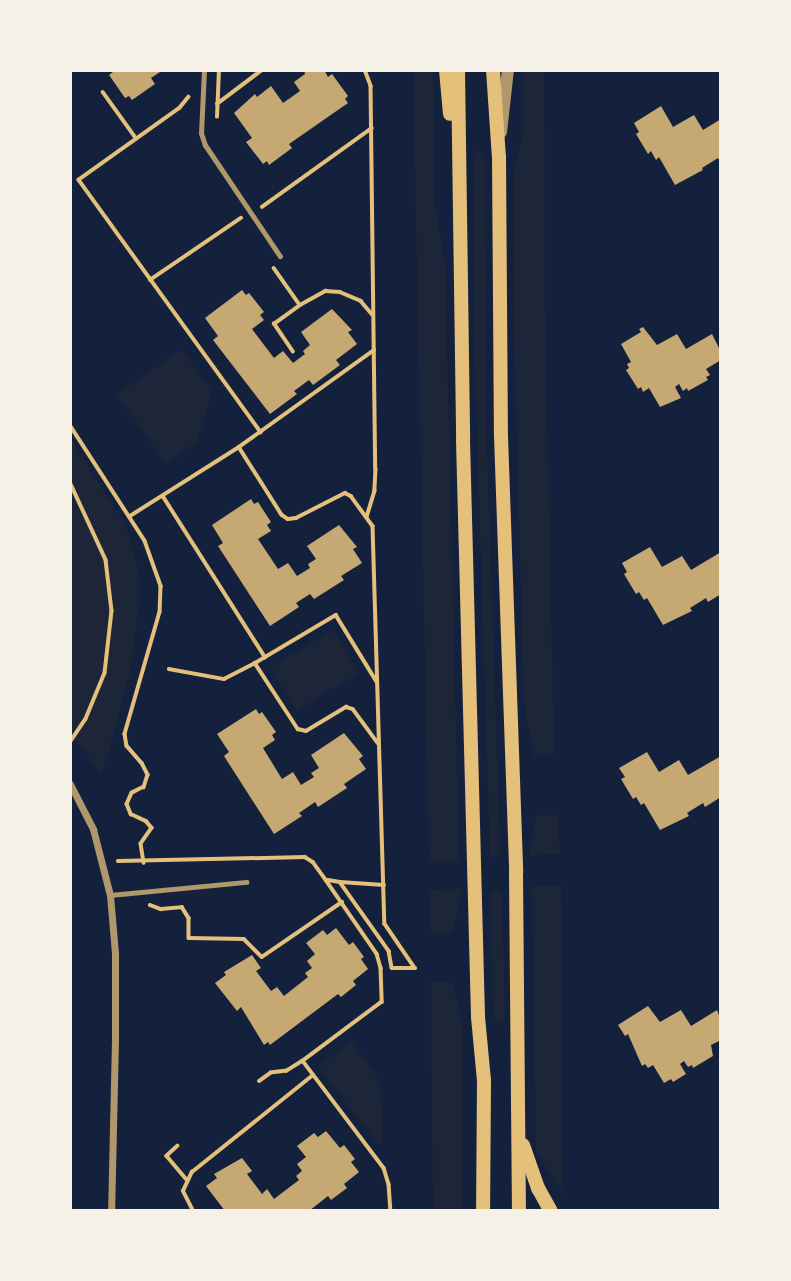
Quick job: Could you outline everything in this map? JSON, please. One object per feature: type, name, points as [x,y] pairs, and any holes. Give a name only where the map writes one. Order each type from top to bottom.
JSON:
[{"type":"main road","points":[[446,70],[458,219]]},
{"type":"main road","points":[[458,70],[458,219],[478,1017],[484,1080],[483,1211]]},
{"type":"main road","points":[[493,70],[499,157],[501,436],[516,873],[519,1211]]},
{"type":"main road","points":[[519,1134],[538,1188],[551,1211]]},
{"type":"street","points":[[499,157],[508,70]]},
{"type":"street","points":[[70,784],[93,829],[110,895],[115,953],[111,1211]]},
{"type":"lane","points":[[204,70],[201,133],[205,145],[281,256]]},
{"type":"lane","points":[[110,895],[246,882]]},
{"type":"path","points":[[216,125],[219,70]]},
{"type":"path","points":[[217,104],[262,70]]},
{"type":"path","points":[[365,70],[371,86],[376,482],[367,517]]},
{"type":"path","points":[[191,91],[180,108],[79,180],[261,432]]},
{"type":"path","points":[[103,92],[136,138]]},
{"type":"path","points":[[255,199],[261,208],[372,128]]},
{"type":"path","points":[[150,280],[240,218],[248,229]]},
{"type":"path","points":[[270,261],[300,305]]},
{"type":"path","points":[[293,352],[274,324],[325,291],[340,292],[361,301],[373,315]]},
{"type":"path","points":[[130,516],[239,447],[374,351]]},
{"type":"path","points":[[70,425],[145,541],[161,586],[160,612],[125,734],[127,746],[142,763],[148,775],[144,787],[132,793],[127,804],[131,814],[146,821],[152,828],[141,844],[144,863]]},
{"type":"path","points":[[239,447],[282,514],[288,519],[296,518],[345,493],[351,496],[367,517],[376,538],[385,924],[415,968],[392,968],[389,951],[340,881]]},
{"type":"path","points":[[70,482],[106,560],[112,611],[105,673],[96,699],[70,743]]},
{"type":"path","points":[[162,496],[265,657]]},
{"type":"path","points":[[169,669],[224,679],[336,615],[378,684]]},
{"type":"path","points":[[255,663],[298,729],[306,731],[346,707],[353,709],[379,745]]},
{"type":"path","points":[[118,861],[144,863],[296,856],[313,862],[380,960],[382,1002],[303,1061],[287,1071],[271,1073],[260,1081]]},
{"type":"path","points":[[327,880],[384,885]]},
{"type":"path","points":[[142,902],[161,909],[183,907],[188,918],[189,938],[244,939],[262,957],[342,902]]},
{"type":"path","points":[[303,1061],[384,1168],[391,1211]]},
{"type":"path","points":[[193,1211],[184,1191],[186,1179],[313,1075]]},
{"type":"path","points":[[178,1146],[167,1156],[186,1179]]},
{"type":"shaded area","points":[[413,70],[433,70],[435,206],[445,265],[459,861],[429,861]]},
{"type":"shaded area","points":[[523,70],[544,70],[545,320],[554,755],[534,756],[524,703],[514,331],[513,174],[524,129]]},
{"type":"shaded area","points":[[478,150],[484,157],[487,445],[500,852],[494,857],[490,854],[474,333],[473,156]]},
{"type":"shaded area","points":[[182,349],[212,392],[197,442],[166,464],[117,394]]},
{"type":"shaded area","points":[[70,438],[125,524],[139,573],[140,598],[130,673],[102,775],[70,731]]},
{"type":"shaded area","points":[[333,630],[359,673],[296,710],[270,668]]},
{"type":"shaded area","points":[[536,815],[558,815],[560,854],[529,855]]},
{"type":"shaded area","points":[[532,886],[561,886],[563,1194],[536,1152]]},
{"type":"shaded area","points":[[496,888],[502,894],[505,1015],[504,1020],[499,1022],[493,1015],[491,894]]},
{"type":"shaded area","points":[[462,889],[452,933],[431,933],[429,890]]},
{"type":"shaded area","points":[[431,982],[452,982],[462,1024],[463,1211],[433,1211]]},
{"type":"shaded area","points":[[352,1041],[379,1081],[383,1125],[381,1143],[378,1144],[318,1066]]},
{"type":"building","points":[[111,70],[163,70],[151,78],[155,84],[132,100],[129,96],[125,98],[109,75],[113,72]]},
{"type":"building","points":[[304,70],[324,70],[328,77],[332,74],[348,96],[345,99],[348,103],[289,144],[292,148],[269,165],[267,161],[263,164],[246,142],[252,138],[234,113],[255,94],[257,97],[271,86],[283,103],[300,91],[294,82],[305,74]]},
{"type":"building","points":[[661,106],[673,127],[694,115],[703,130],[721,119],[721,163],[718,158],[702,168],[703,170],[675,185],[659,157],[656,160],[651,151],[648,154],[636,134],[639,132],[634,123]]},
{"type":"building","points":[[242,290],[246,295],[249,293],[264,312],[260,315],[264,320],[252,329],[274,358],[283,351],[293,363],[305,354],[303,351],[310,345],[301,332],[332,309],[352,330],[348,332],[357,344],[336,360],[340,365],[313,385],[309,380],[294,391],[297,394],[270,414],[213,340],[218,336],[205,318]]},
{"type":"building","points":[[643,327],[657,345],[677,334],[686,349],[712,334],[721,352],[721,360],[706,369],[710,375],[706,377],[708,380],[688,391],[687,388],[683,391],[679,384],[675,387],[681,398],[660,407],[649,388],[643,392],[641,387],[638,389],[626,370],[629,368],[627,364],[631,362],[621,344],[641,332],[639,329]]},
{"type":"building","points":[[251,499],[254,504],[258,502],[271,522],[267,525],[271,531],[258,539],[278,569],[288,563],[297,576],[310,568],[308,564],[316,559],[307,546],[339,525],[357,547],[353,549],[362,563],[341,576],[344,580],[314,599],[310,594],[296,603],[299,607],[270,626],[218,546],[223,543],[212,525]]},
{"type":"building","points":[[650,547],[662,567],[682,556],[691,570],[721,552],[721,594],[708,602],[706,598],[690,608],[692,611],[663,625],[647,598],[644,600],[639,592],[636,594],[624,574],[627,572],[622,563]]},
{"type":"building","points":[[256,709],[259,714],[262,712],[276,732],[272,735],[275,740],[263,748],[282,779],[293,772],[301,785],[314,777],[311,773],[319,768],[311,755],[344,733],[363,756],[359,759],[366,769],[344,784],[347,788],[318,807],[315,802],[299,813],[302,816],[274,834],[224,756],[229,752],[217,734]]},
{"type":"building","points":[[647,752],[659,772],[679,760],[688,775],[721,756],[721,797],[705,807],[703,803],[687,813],[689,816],[660,830],[644,803],[641,805],[636,797],[633,799],[621,779],[625,777],[619,768]]},
{"type":"building","points":[[336,928],[349,945],[353,942],[364,957],[361,959],[368,969],[353,981],[356,985],[341,997],[338,994],[270,1045],[268,1042],[264,1045],[241,1007],[237,1011],[215,983],[226,975],[224,972],[252,955],[261,968],[256,971],[271,991],[277,987],[284,996],[308,977],[305,973],[312,968],[307,961],[315,954],[306,943],[323,930],[327,935]]},
{"type":"building","points":[[648,1006],[660,1022],[681,1010],[691,1026],[717,1010],[721,1020],[721,1040],[711,1045],[713,1056],[693,1068],[692,1065],[688,1067],[684,1061],[680,1064],[686,1074],[673,1082],[671,1079],[664,1083],[653,1065],[648,1068],[645,1064],[642,1066],[628,1034],[625,1036],[618,1025]]},
{"type":"building","points":[[326,1131],[340,1148],[344,1145],[355,1159],[351,1162],[359,1172],[344,1184],[347,1188],[331,1200],[328,1196],[309,1211],[225,1211],[206,1186],[217,1178],[214,1174],[242,1158],[252,1171],[247,1174],[262,1194],[267,1189],[274,1199],[299,1180],[296,1176],[302,1171],[297,1164],[306,1157],[297,1146],[314,1133],[318,1137]]}]
